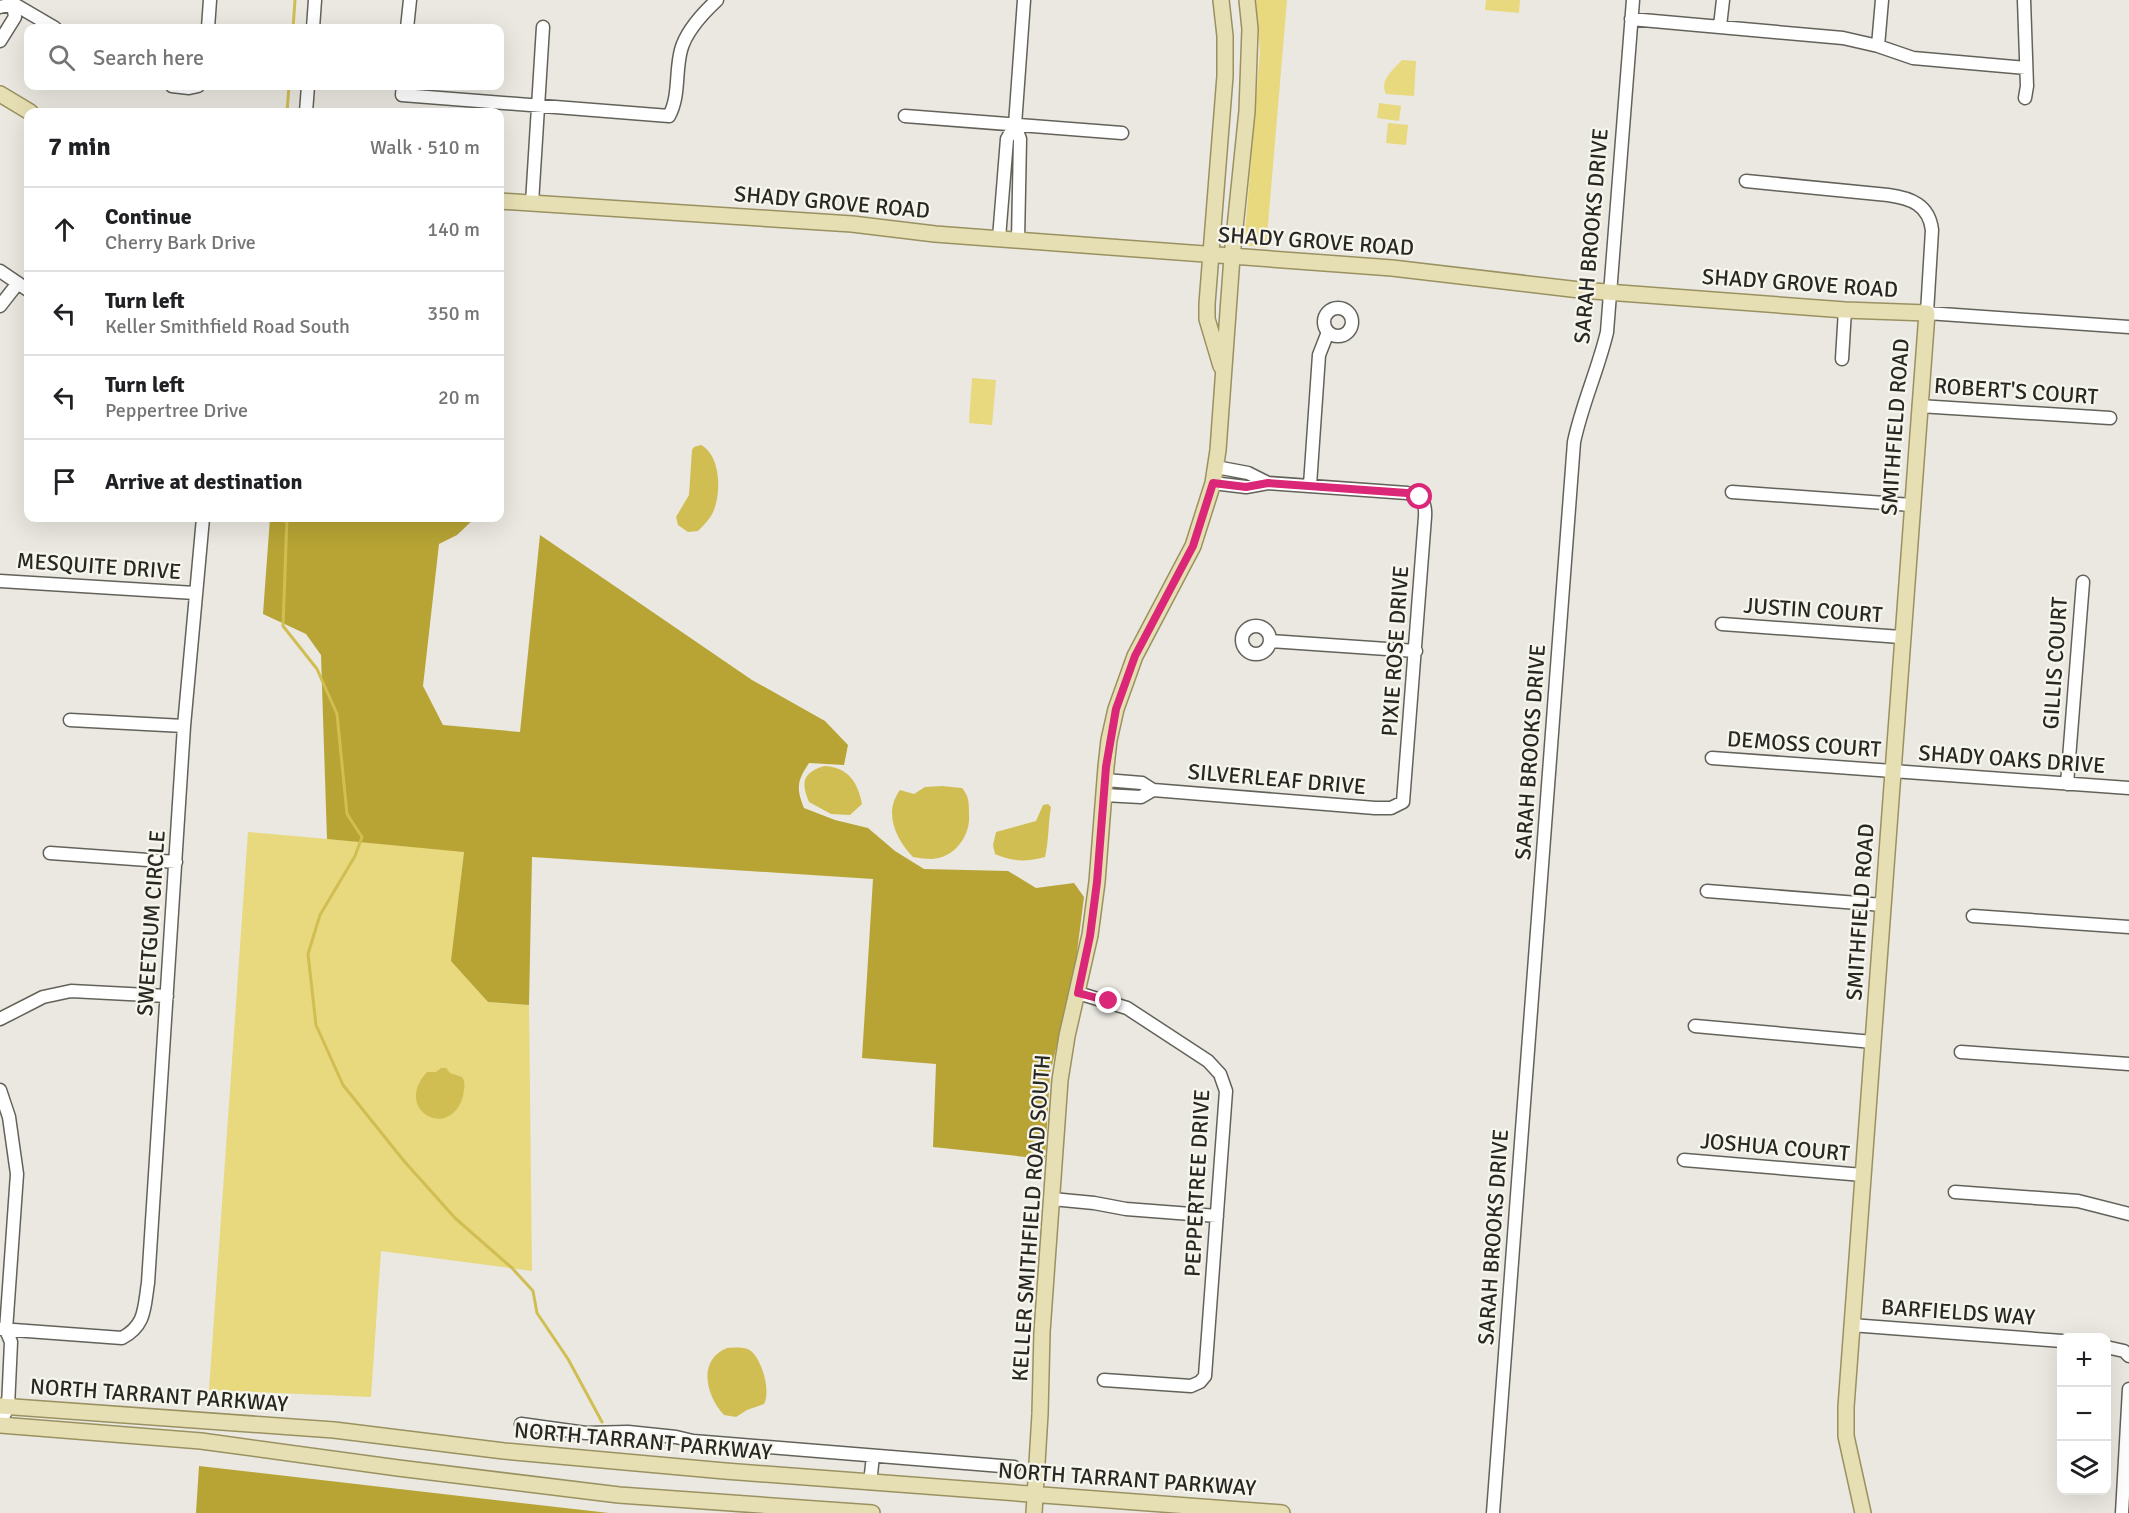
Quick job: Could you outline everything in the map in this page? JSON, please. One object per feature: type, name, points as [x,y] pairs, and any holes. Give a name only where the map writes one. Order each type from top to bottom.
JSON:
[{"type":"main road","name":"KELLER SMITHFIELD ROAD SOUTH","points":[[1221,0],[1225,36],[1225,76],[1207,319],[1224,376]]},
{"type":"main road","name":"KELLER SMITHFIELD ROAD SOUTH","points":[[1034,1513],[1042,1332],[1060,1080],[1095,903],[1109,740],[1125,679],[1149,626],[1193,546],[1216,467],[1232,257],[1247,111],[1250,29],[1247,0]]},
{"type":"main road","points":[[0,94],[24,108]]},
{"type":"main road","name":"SHADY GROVE ROAD","points":[[504,201],[852,224],[935,234],[1392,268],[1612,292],[1845,310],[1927,313]]},
{"type":"main road","name":"SMITHFIELD ROAD","points":[[1863,1513],[1846,1436],[1846,1407],[1901,637],[1927,313]]},
{"type":"main road","name":"NORTH TARRANT PARKWAY","points":[[4,1406],[334,1430],[516,1452],[870,1483],[1282,1513]]},
{"type":"main road","name":"NORTH TARRANT PARKWAY","points":[[0,1424],[201,1441],[619,1495],[872,1513]]},
{"type":"street","points":[[208,24],[210,0]]},
{"type":"street","points":[[313,24],[315,0]]},
{"type":"street","points":[[408,24],[410,0]]},
{"type":"street","points":[[402,90],[669,116],[674,106],[681,50],[688,34],[717,0]]},
{"type":"street","points":[[1018,240],[1020,139],[1016,125],[1024,0]]},
{"type":"street","name":"SARAH BROOKS DRIVE","points":[[1493,1513],[1574,442],[1580,412],[1600,361],[1607,332],[1612,292],[1633,0]]},
{"type":"street","points":[[1720,26],[1723,0]]},
{"type":"street","points":[[1878,46],[1882,0]]},
{"type":"street","points":[[2024,0],[2025,98]]},
{"type":"street","points":[[0,7],[13,1]]},
{"type":"street","points":[[13,1],[49,24]]},
{"type":"street","points":[[0,40],[15,16],[13,1]]},
{"type":"street","points":[[1631,19],[1843,38],[1930,61],[2026,68]]},
{"type":"street","points":[[532,203],[543,27]]},
{"type":"street","points":[[306,108],[308,90]]},
{"type":"street","points":[[905,117],[1122,133]]},
{"type":"street","points":[[999,238],[1007,139],[1016,125]]},
{"type":"street","points":[[1746,181],[1888,195],[1904,197],[1917,202],[1926,210],[1931,220],[1932,230],[1927,313]]},
{"type":"street","points":[[0,271],[23,287],[0,306]]},
{"type":"street","points":[[1842,359],[1845,310]]},
{"type":"street","name":"SHADY GROVE ROAD","points":[[1927,313],[2129,327]]},
{"type":"street","points":[[1213,483],[1246,487],[1268,483],[1310,485],[1319,355],[1328,332]]},
{"type":"street","name":"ROBERT'S COURT","points":[[1919,406],[2110,418]]},
{"type":"street","points":[[1216,467],[1248,473],[1268,483]]},
{"type":"street","name":"PIXIE ROSE DRIVE","points":[[1310,485],[1407,493],[1420,497],[1426,508],[1405,793],[1403,802],[1398,807]]},
{"type":"street","points":[[1732,492],[1912,506]]},
{"type":"street","name":"SWEETGUM CIRCLE","points":[[2,1333],[122,1338],[136,1330],[144,1311],[148,1283],[184,726],[203,522]]},
{"type":"street","name":"MESQUITE DRIVE","points":[[0,580],[195,593]]},
{"type":"street","name":"GILLIS COURT","points":[[2067,784],[2082,582]]},
{"type":"street","name":"JUSTIN COURT","points":[[1722,624],[1901,637]]},
{"type":"street","points":[[1270,641],[1416,651]]},
{"type":"street","points":[[70,720],[184,726]]},
{"type":"street","name":"DEMOSS COURT","points":[[1712,759],[1892,772]]},
{"type":"street","name":"SHADY OAKS DRIVE","points":[[1892,772],[2129,788]]},
{"type":"street","name":"SILVERLEAF DRIVE","points":[[1104,788],[1142,783],[1153,790],[1398,807]]},
{"type":"street","points":[[50,853],[176,862]]},
{"type":"street","points":[[1707,891],[1883,905]]},
{"type":"street","points":[[1973,916],[2129,927]]},
{"type":"street","points":[[0,1019],[43,997],[71,991],[166,996]]},
{"type":"street","name":"PEPPERTREE DRIVE","points":[[1078,993],[1127,1008],[1208,1061],[1220,1074],[1225,1085],[1226,1097],[1204,1378],[1196,1385],[1189,1386],[1104,1380]]},
{"type":"street","points":[[1695,1026],[1873,1042]]},
{"type":"street","points":[[1960,1052],[2129,1064]]},
{"type":"street","points":[[0,1090],[9,1117],[17,1174],[2,1333],[11,1342],[0,1424]]},
{"type":"street","name":"JOSHUA COURT","points":[[1684,1160],[1863,1175]]},
{"type":"street","points":[[1954,1192],[2078,1202],[2129,1214]]},
{"type":"street","points":[[1052,1199],[1126,1209],[1218,1216]]},
{"type":"street","name":"BARFIELDS WAY","points":[[1851,1325],[2057,1341]]},
{"type":"street","points":[[2111,1349],[2127,1354]]},
{"type":"street","points":[[2122,1513],[2129,1389]]},
{"type":"street","points":[[521,1424],[586,1433],[628,1432],[693,1441],[1014,1467]]},
{"type":"street","points":[[870,1483],[873,1456]]},
{"type":"shaded area","points":[[1256,0],[1287,0],[1266,248],[1244,245],[1260,51]]},
{"type":"shaded area","points":[[1486,0],[1520,0],[1519,13],[1485,10]]},
{"type":"shaded area","points":[[1402,60],[1416,61],[1414,96],[1386,94],[1384,89],[1388,76]]},
{"type":"shaded area","points":[[1379,103],[1401,106],[1399,121],[1377,118]]},
{"type":"shaded area","points":[[1388,123],[1408,125],[1406,145],[1386,143]]},
{"type":"shaded area","points":[[972,378],[996,380],[992,425],[969,423]]},
{"type":"shaded area","points":[[701,445],[712,456],[715,464],[718,482],[717,500],[714,511],[706,523],[698,531],[688,532],[678,525],[676,517],[689,495],[692,450]]},
{"type":"shaded area","points":[[270,522],[471,522],[457,535],[439,544],[423,686],[443,725],[520,732],[540,535],[752,680],[825,721],[848,745],[844,765],[809,763],[799,785],[804,808],[835,820],[868,828],[895,851],[924,869],[1008,871],[1036,888],[1074,883],[1084,897],[1074,976],[1050,1073],[1045,1159],[933,1147],[936,1064],[862,1058],[873,879],[532,857],[529,1005],[488,1002],[451,961],[464,852],[327,839],[321,655],[306,634],[263,614]]},
{"type":"shaded area","points":[[824,766],[840,769],[855,783],[862,804],[850,815],[831,814],[809,802],[804,784],[807,775]]},
{"type":"shaded area","points":[[925,787],[962,788],[966,794],[969,806],[967,830],[960,844],[940,858],[913,857],[901,842],[894,825],[892,808],[895,799],[900,790],[914,794]]},
{"type":"shaded area","points":[[1048,804],[1051,807],[1045,857],[1020,860],[1008,859],[995,854],[993,845],[996,832],[1036,821],[1043,805]]},
{"type":"shaded area","points":[[248,832],[464,851],[452,961],[488,1002],[529,1005],[532,1271],[381,1251],[371,1397],[209,1390]]},
{"type":"shaded area","points":[[441,1068],[446,1068],[450,1073],[462,1077],[464,1088],[456,1110],[447,1117],[437,1119],[427,1116],[420,1108],[416,1098],[418,1086],[427,1072],[436,1072]]},
{"type":"shaded area","points":[[727,1348],[749,1349],[759,1361],[766,1384],[764,1404],[736,1417],[724,1415],[709,1389],[708,1369],[711,1361]]},
{"type":"shaded area","points":[[199,1466],[609,1513],[196,1513]]},
{"type":"waterway","points":[[293,24],[295,0]]},
{"type":"waterway","points":[[287,108],[289,90]]},
{"type":"waterway","points":[[287,522],[283,626],[317,669],[337,714],[347,814],[362,837],[355,856],[320,915],[308,954],[316,1025],[343,1085],[404,1161],[455,1218],[512,1268],[533,1291],[537,1313],[568,1359],[602,1422]]},
{"type":"route","points":[[1109,1001],[1078,993],[1090,936],[1097,882],[1109,740],[1125,679],[1149,626],[1193,546],[1213,483],[1246,487],[1268,483],[1310,485],[1407,493],[1420,497]]}]
